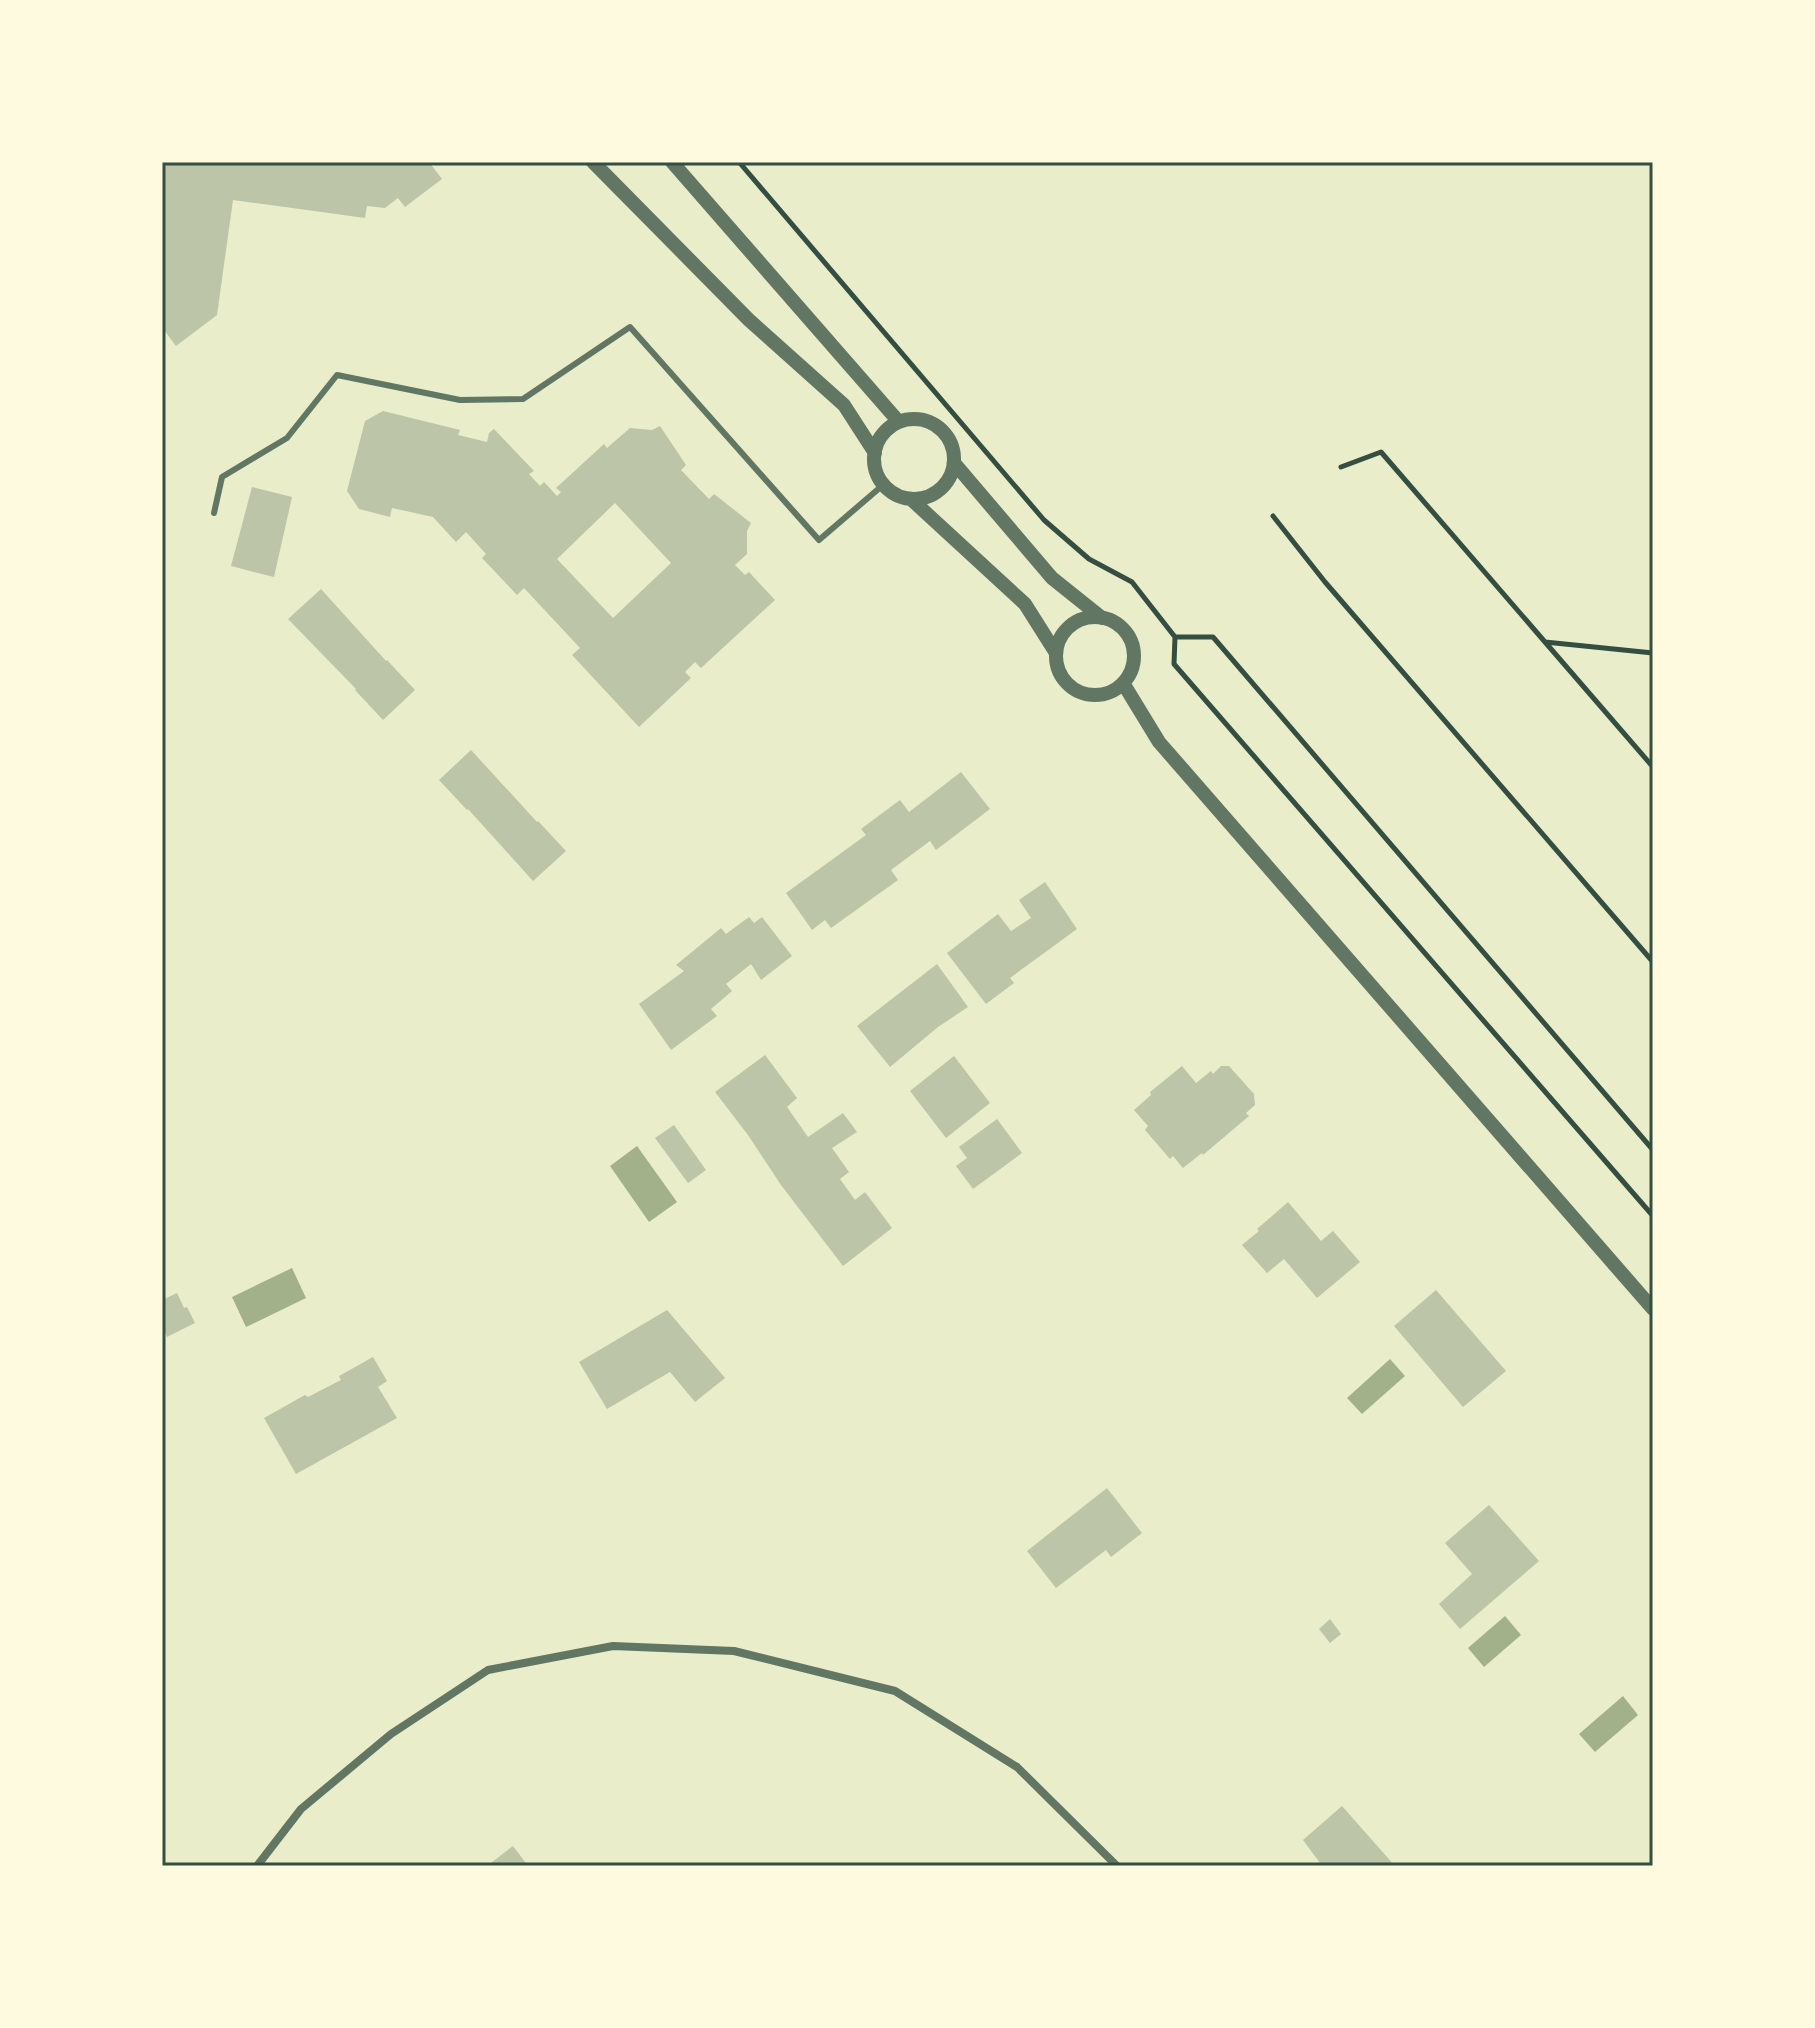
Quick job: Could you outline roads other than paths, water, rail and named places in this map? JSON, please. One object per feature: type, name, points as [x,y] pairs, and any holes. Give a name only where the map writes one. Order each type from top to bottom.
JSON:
[{"type":"street","points":[[593,162],[749,320],[844,405],[875,453]]},
{"type":"street","points":[[672,162],[899,422]]},
{"type":"street","points":[[912,500],[930,497],[941,491],[955,464],[950,441],[936,425],[917,419],[899,422],[879,439],[875,470],[883,485],[894,494],[912,500],[1025,604],[1056,653]]},
{"type":"street","points":[[955,464],[1052,578],[1102,618],[1119,625],[1131,642],[1133,664],[1123,683],[1102,694],[1091,694],[1069,685],[1061,675],[1056,653],[1067,629],[1077,621],[1090,617],[1102,618]]},
{"type":"street","points":[[1123,683],[1159,742],[1653,1309]]},
{"type":"street","points":[[257,1866],[301,1809],[391,1734],[488,1670],[613,1646],[734,1651],[895,1691],[1017,1767],[1117,1866]]},
{"type":"lane","points":[[214,513],[222,477],[287,438],[337,375],[460,400],[523,399],[630,327],[819,540],[883,485]]}]
